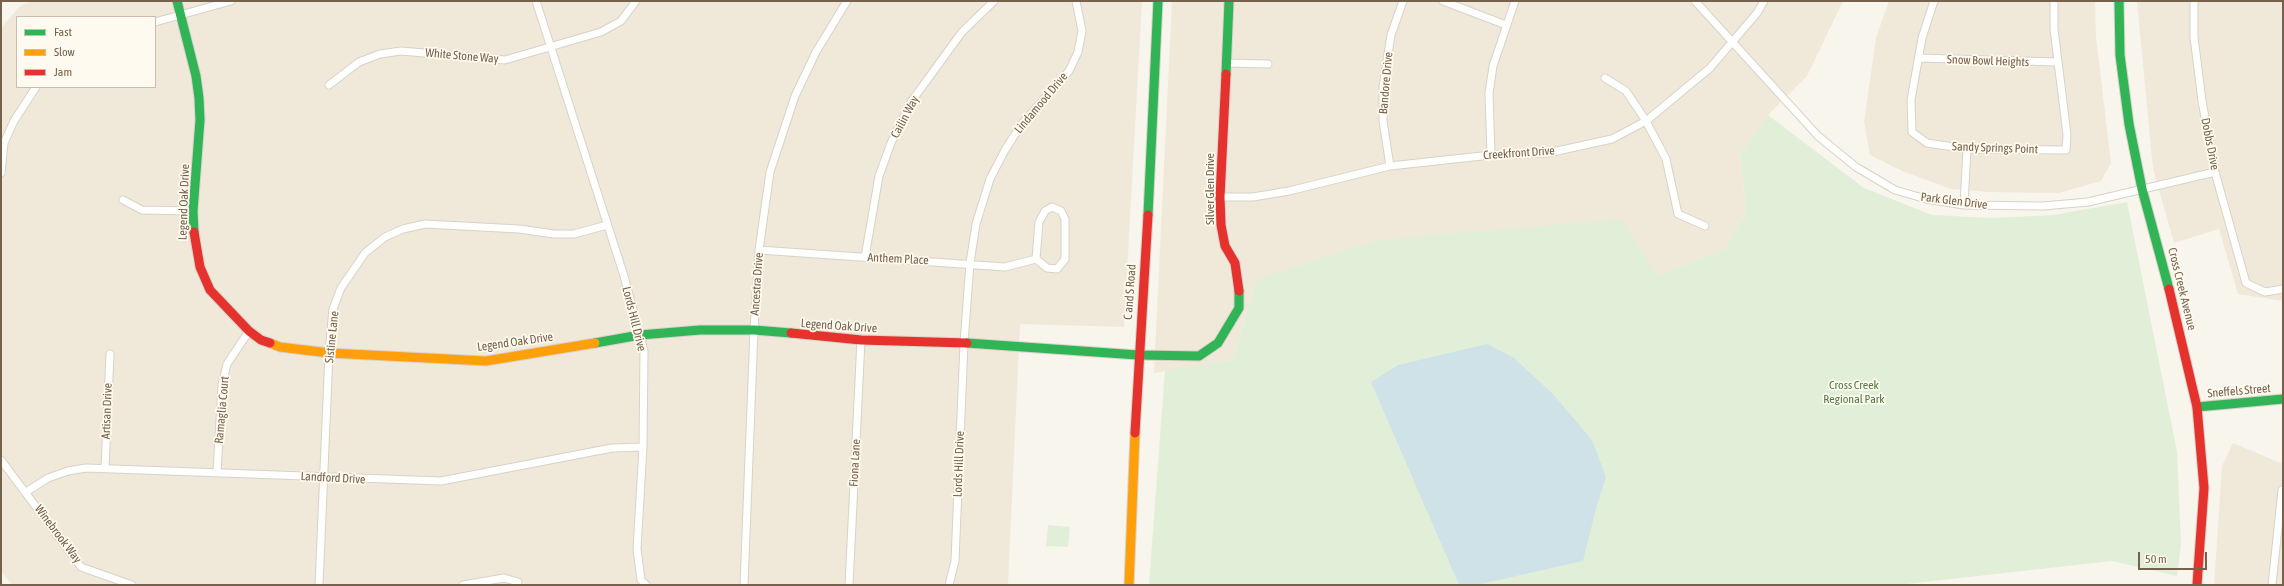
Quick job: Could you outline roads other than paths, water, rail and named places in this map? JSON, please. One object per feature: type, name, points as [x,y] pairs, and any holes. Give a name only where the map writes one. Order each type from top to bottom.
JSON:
[{"type":"street","name":"Legend Oak Drive","points":[[177,1],[196,76],[199,98],[200,120],[193,211],[194,243],[200,268],[210,290],[249,331],[261,340],[280,347],[329,353],[486,361],[640,335],[700,330],[754,330],[861,340],[964,343],[1138,355]]},
{"type":"street","points":[[156,22],[231,1]]},
{"type":"street","points":[[536,1],[551,47]]},
{"type":"street","name":"White Stone Way","points":[[329,85],[359,62],[380,54],[401,51],[505,60],[601,32],[621,21],[636,1]]},
{"type":"street","name":"Ancestra Drive","points":[[744,585],[754,330],[759,250],[770,172],[782,130],[816,52],[847,1]]},
{"type":"street","name":"Cailin Way","points":[[865,258],[879,176],[891,143],[908,108],[939,61],[962,32],[994,1]]},
{"type":"street","name":"Lindamood Drive","points":[[964,343],[970,263],[976,224],[990,179],[1021,125],[1069,71],[1078,52],[1082,31],[1076,1]]},
{"type":"street","name":"C and S Road","points":[[1129,585],[1138,355],[1150,182],[1158,1]]},
{"type":"street","name":"Silver Glen Drive","points":[[1138,355],[1199,356],[1218,343],[1239,308],[1239,284],[1235,263],[1225,246],[1221,225],[1220,197],[1229,1]]},
{"type":"street","name":"Bandore Drive","points":[[1390,166],[1383,121],[1384,87],[1391,35],[1402,1]]},
{"type":"street","points":[[1442,1],[1506,25]]},
{"type":"street","points":[[1491,155],[1490,93],[1494,66],[1514,1]]},
{"type":"street","name":"Park Glen Drive","points":[[1695,1],[1818,136],[1856,167],[1894,190],[1926,199],[1964,205],[2043,206],[2088,202],[2215,172]]},
{"type":"street","name":"Creekfront Drive","points":[[1220,197],[1253,197],[1289,191],[1390,166],[1491,155],[1548,153],[1612,139],[1646,121],[1710,68],[1757,13],[1764,1]]},
{"type":"street","name":"Sandy Springs Point","points":[[1934,1],[1922,38],[1911,100],[1912,132],[1927,143],[1967,149],[2066,150],[2067,135],[2054,29],[2054,1]]},
{"type":"street","name":"Cross Creek Avenue","points":[[2119,1],[2120,55],[2129,124],[2142,189],[2164,266],[2197,407],[2204,488],[2197,585]]},
{"type":"street","name":"Dobbs Drive","points":[[2194,1],[2194,36],[2202,101],[2215,172],[2246,284],[2265,292],[2283,289]]},
{"type":"street","name":"Lords Hill Drive","points":[[551,47],[640,335],[645,379],[644,447],[637,549],[641,580],[646,585]]},
{"type":"street","name":"Snow Bowl Heights","points":[[1919,58],[2057,62]]},
{"type":"street","points":[[1226,63],[1268,64]]},
{"type":"street","points":[[1605,78],[1626,91],[1646,121],[1666,159],[1678,214],[1705,226]]},
{"type":"street","points":[[1,173],[4,142],[14,121],[35,88]]},
{"type":"street","points":[[1964,205],[1967,149]]},
{"type":"street","points":[[123,200],[142,210],[193,211]]},
{"type":"street","points":[[1052,207],[1061,211],[1065,219],[1065,259],[1056,269],[1047,268],[1036,259],[1039,222],[1045,211],[1052,207]]},
{"type":"street","name":"Sistine Lane","points":[[319,585],[329,353],[333,309],[347,278],[365,253],[386,237],[402,229],[425,224],[574,234],[607,225]]},
{"type":"street","name":"Anthem Place","points":[[759,250],[865,258],[970,263],[1005,267],[1036,259]]},
{"type":"street","name":"Ramaglia Court","points":[[217,472],[222,385],[227,364],[249,331]]},
{"type":"street","name":"Fiona Lane","points":[[849,585],[861,340]]},
{"type":"street","name":"Lords Hill Drive","points":[[949,585],[955,561],[964,343]]},
{"type":"street","name":"Artisan Drive","points":[[105,468],[110,354]]},
{"type":"street","name":"Sneffels Street","points":[[2197,407],[2283,399]]},
{"type":"street","name":"Landford Drive","points":[[26,492],[48,478],[68,471],[105,468],[324,478],[440,481],[612,448],[644,447]]},
{"type":"street","name":"Winebrook Way","points":[[1,460],[81,567],[132,585]]},
{"type":"street","points":[[2272,585],[2282,490]]},
{"type":"street","points":[[463,585],[504,578],[518,582]]},
{"type":"park label","name":"Cross Creek Regional Park","points":[[1854,392]]}]
